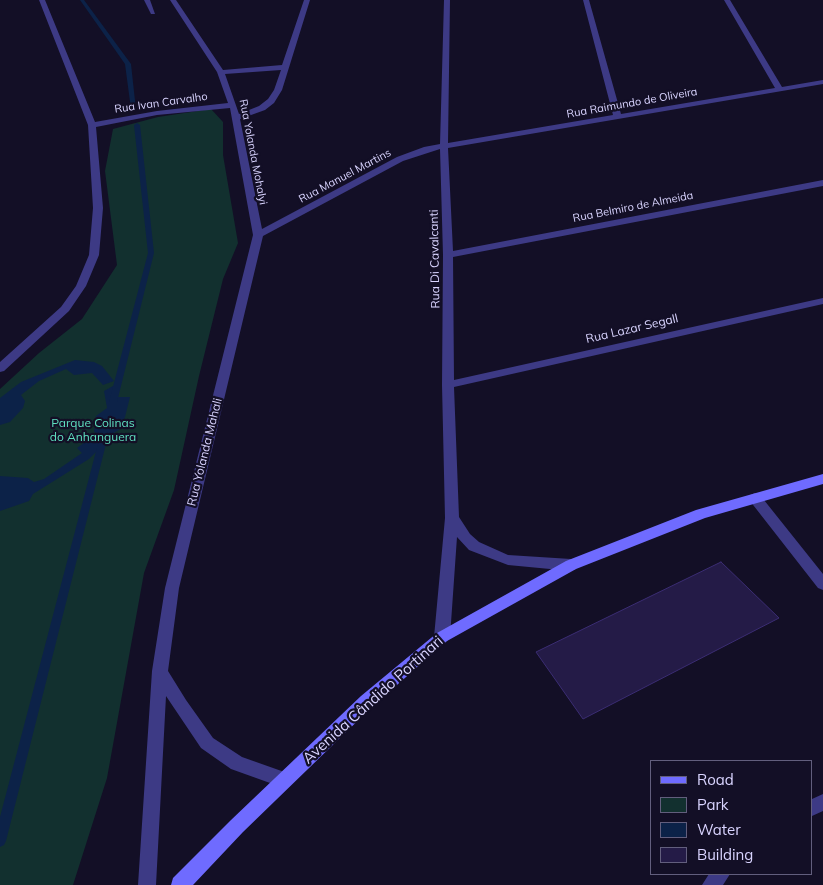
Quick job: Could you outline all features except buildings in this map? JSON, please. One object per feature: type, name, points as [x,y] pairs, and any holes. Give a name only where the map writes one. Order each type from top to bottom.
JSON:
[{"type":"main road","name":"Avenida Cândido Portinari","points":[[180,885],[284,780],[367,701],[442,637],[571,565],[701,514],[823,479]]},
{"type":"street","points":[[0,368],[65,309],[81,286],[94,255],[98,208],[92,124],[42,0]]},
{"type":"street","points":[[147,0],[153,13]]},
{"type":"street","name":"Rua Yolanda Mohalyi","points":[[173,0],[221,72],[233,105],[237,117],[258,235]]},
{"type":"street","points":[[237,117],[262,108],[271,101],[278,90],[307,0]]},
{"type":"street","name":"Rua Di Cavalcanti","points":[[442,637],[452,518],[448,385],[448,255],[443,118],[447,0]]},
{"type":"street","points":[[586,0],[618,117]]},
{"type":"street","points":[[728,0],[780,89]]},
{"type":"street","points":[[221,72],[285,67]]},
{"type":"street","name":"Rua Raimundo de Oliveira","points":[[445,145],[823,82]]},
{"type":"street","name":"Rua Ivan Carvalho","points":[[92,124],[157,113],[233,105]]},
{"type":"street","name":"Rua Manuel Martins","points":[[258,235],[400,159],[427,149],[445,145]]},
{"type":"street","name":"Rua Belmiro de Almeida","points":[[448,255],[823,183]]},
{"type":"street","name":"Rua Yolanda Mahali","points":[[147,885],[148,831],[160,671],[172,588],[258,235]]},
{"type":"street","name":"Rua Lazar Segall","points":[[448,385],[823,301]]},
{"type":"street","points":[[0,360],[13,357]]},
{"type":"street","points":[[754,498],[823,584]]},
{"type":"street","points":[[452,518],[465,538],[474,546],[488,553],[508,560],[571,565]]},
{"type":"street","points":[[160,671],[180,705],[207,743],[237,763],[284,780]]},
{"type":"street","points":[[711,885],[720,875]]},
{"type":"green space","name":"Parque Colinas do Anhanguera","points":[[211,109],[223,122],[223,155],[238,243],[223,279],[174,490],[144,573],[107,778],[73,885],[0,885],[0,389],[39,353],[82,319],[117,265],[105,171],[113,129],[158,117]]},
{"type":"water","points":[[75,360],[94,362],[102,366],[114,381],[103,385],[92,373],[74,375],[66,369],[39,381],[21,395],[25,401],[23,408],[10,422],[0,425],[0,398],[21,382]]},
{"type":"water","points":[[113,386],[118,397],[130,397],[125,417],[119,430],[110,435],[89,459],[33,494],[29,501],[0,511],[0,476],[28,478],[34,482],[44,479],[82,453],[77,448],[89,439],[95,440],[99,434],[94,432],[96,416],[107,408],[104,391]]},
{"type":"waterway","points":[[82,0],[128,64],[134,109]]},
{"type":"waterway","points":[[113,402],[151,253],[137,125]]},
{"type":"waterway","points":[[0,841],[104,436]]}]
